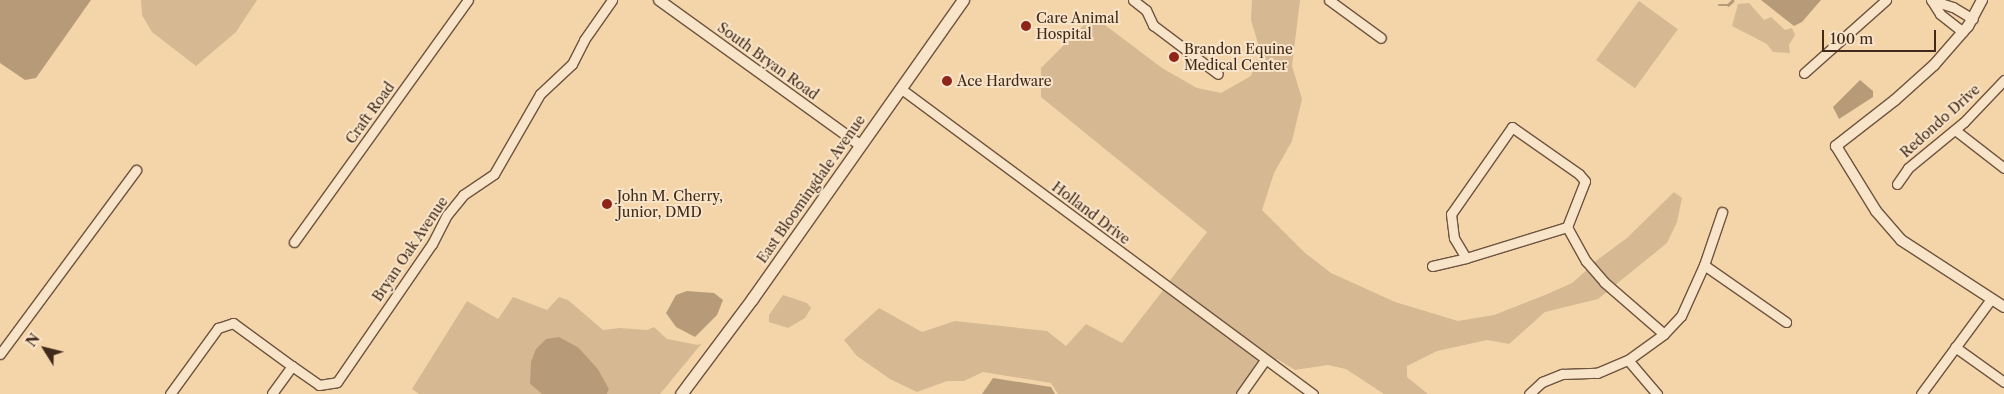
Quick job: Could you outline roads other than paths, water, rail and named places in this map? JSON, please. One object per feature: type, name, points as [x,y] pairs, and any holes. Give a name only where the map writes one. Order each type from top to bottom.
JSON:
[{"type":"main road","name":"East Bloomingdale Avenue","points":[[681,394],[963,0]]},
{"type":"street","name":"Craft Road","points":[[294,242],[468,0]]},
{"type":"street","name":"Bryan Oak Avenue","points":[[170,394],[218,328],[233,323],[319,385],[337,382],[432,244],[447,215],[463,196],[494,174],[540,94],[572,64],[584,40],[612,0]]},
{"type":"street","name":"South Bryan Road","points":[[660,0],[860,145]]},
{"type":"street","points":[[1133,0],[1146,10],[1153,24],[1218,74]]},
{"type":"street","points":[[1329,0],[1381,38]]},
{"type":"street","points":[[1804,73],[1886,0]]},
{"type":"street","points":[[1931,0],[1953,7],[1973,19]]},
{"type":"street","points":[[1931,0],[1940,14],[1964,32]]},
{"type":"street","points":[[1988,0],[1981,4],[1964,32],[1915,83],[1836,146],[1894,233],[1914,250],[2004,307]]},
{"type":"street","name":"Redondo Drive","points":[[1897,184],[1908,168],[1955,130],[2004,80]]},
{"type":"street","name":"Holland Drive","points":[[900,88],[1313,394]]},
{"type":"street","points":[[1466,258],[1454,238],[1451,214],[1512,127],[1579,174],[1585,181],[1567,227]]},
{"type":"street","points":[[1955,130],[2004,168]]},
{"type":"street","points":[[0,354],[136,170]]},
{"type":"street","points":[[1529,394],[1542,382],[1562,374],[1597,372],[1628,360],[1664,334],[1681,316],[1704,266],[1722,212]]},
{"type":"street","points":[[1567,227],[1586,261],[1604,282],[1664,334]]},
{"type":"street","points":[[1432,266],[1466,258],[1567,227]]},
{"type":"street","points":[[1704,266],[1786,322]]},
{"type":"street","points":[[1921,394],[1991,299]]},
{"type":"street","points":[[1955,347],[2004,382]]},
{"type":"street","points":[[1241,394],[1265,360]]},
{"type":"street","points":[[1628,360],[1657,394]]},
{"type":"street","points":[[272,394],[292,366]]},
{"type":"waterway","points":[[1719,5],[1728,5],[1732,1]]},
{"type":"place","name":"Care Animal Hospital","points":[[1026,26]]},
{"type":"place","name":"Brandon Equine Medical Center","points":[[1174,57]]},
{"type":"place","name":"Ace Hardware","points":[[947,81]]},
{"type":"place","name":"John M. Cherry, Junior, DMD","points":[[607,204]]}]
